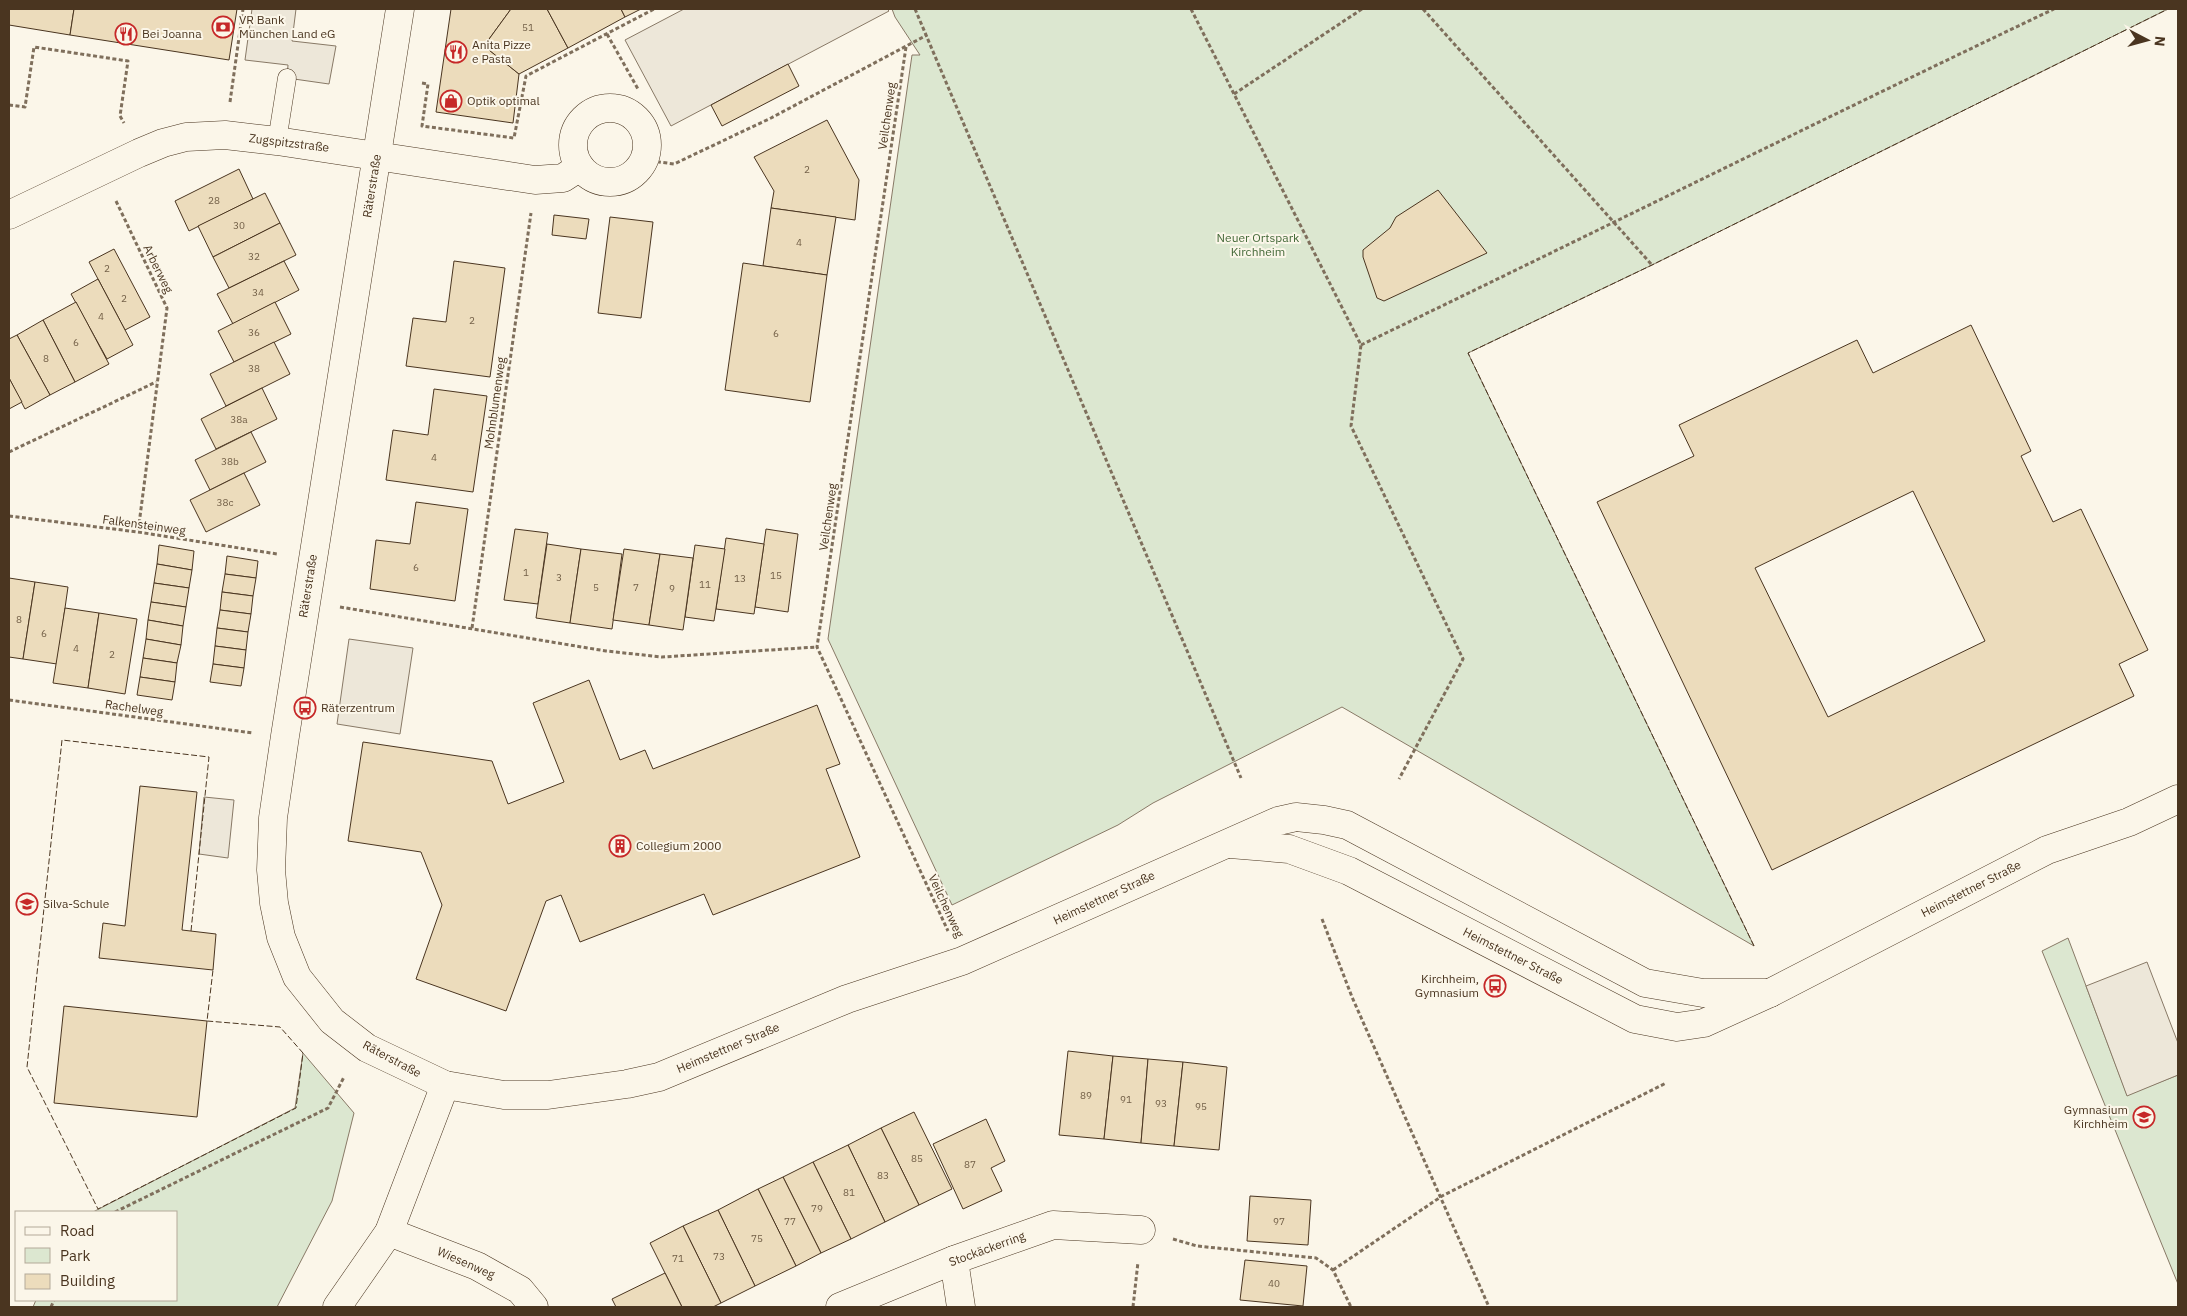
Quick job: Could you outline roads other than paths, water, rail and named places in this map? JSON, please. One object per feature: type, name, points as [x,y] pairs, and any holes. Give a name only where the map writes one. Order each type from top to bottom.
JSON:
[{"type":"street","name":"Räterstraße","points":[[400,9],[273,818],[271,870],[274,903],[281,937],[297,977],[332,1021],[367,1048],[445,1085]]},
{"type":"street","points":[[602,108],[626,111],[644,129],[647,142],[644,160],[632,174],[615,182],[595,179],[580,167],[574,156],[573,143],[575,131],[581,120],[590,113],[602,108]]},
{"type":"street","name":"Zugspitzstraße","points":[[9,215],[139,153],[162,143],[186,137],[225,136],[277,141],[535,180],[563,178],[580,167]]},
{"type":"street","name":"Heimstettner Straße","points":[[1228,844],[1289,849],[1349,871],[1635,1019],[1677,1027],[1704,1023],[1770,993],[2047,850],[2129,822],[2178,799]]},
{"type":"street","name":"Heimstettner Straße","points":[[445,1085],[504,1094],[548,1095],[627,1084],[659,1077],[847,999],[962,961],[1039,928],[1182,862],[1228,844],[1278,821],[1296,817],[1324,820],[1347,826],[1645,983],[1703,993],[1770,993]]},
{"type":"street","points":[[337,1307],[389,1232],[445,1085]]},
{"type":"street","name":"Stockäckerring","points":[[840,1307],[954,1260],[1053,1225],[1141,1230]]},
{"type":"street","name":"Wiesenweg","points":[[389,1232],[477,1266],[520,1290],[534,1307]]},
{"type":"street","points":[[954,1260],[961,1307]]},
{"type":"lane","points":[[277,141],[287,78]]},
{"type":"place","name":"VR Bank München Land eG","points":[[223,27]]},
{"type":"place","name":"Bei Joanna","points":[[126,34]]},
{"type":"place","name":"Anita Pizze e Pasta","points":[[456,52]]},
{"type":"place","name":"Optik optimal","points":[[451,101]]},
{"type":"place","name":"Räterzentrum","points":[[305,708]]},
{"type":"place","name":"Collegium 2000","points":[[620,846]]},
{"type":"place","name":"Silva-Schule","points":[[27,904]]},
{"type":"place","name":"Kirchheim, Gymnasium","points":[[1495,986]]},
{"type":"place","name":"Gymnasium Kirchheim","points":[[2144,1117]]},
{"type":"park label","name":"Neuer Ortspark Kirchheim","points":[[1258,245]]}]
